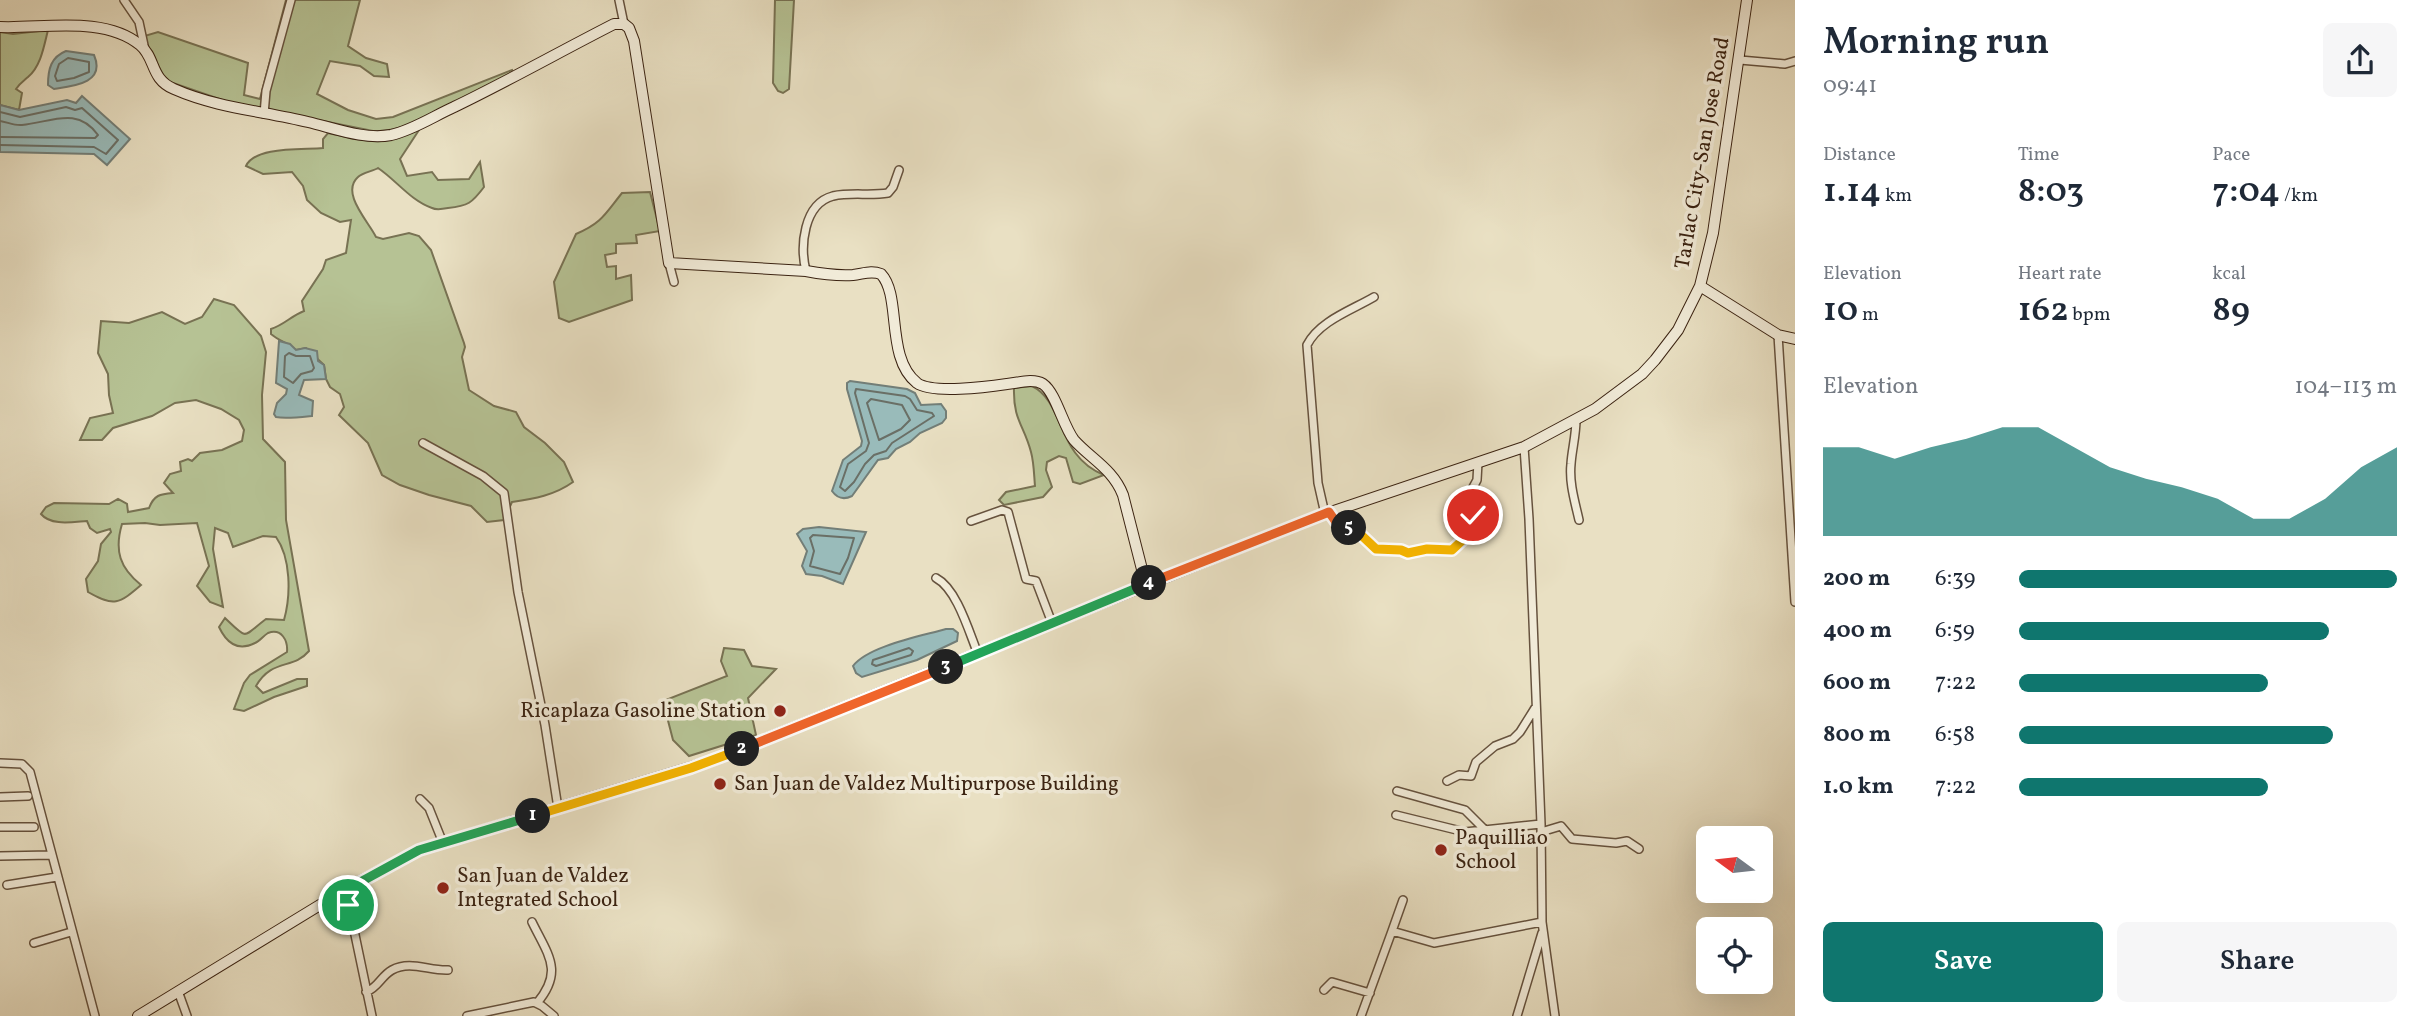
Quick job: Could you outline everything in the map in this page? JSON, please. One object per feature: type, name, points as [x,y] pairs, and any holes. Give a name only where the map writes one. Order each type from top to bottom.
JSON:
[{"type":"main road","name":"Tarlac City-San Jose Road","points":[[138,1016],[407,855],[691,768],[1327,513],[1524,447],[1576,419],[1642,374],[1678,330],[1700,286],[1713,233],[1747,0]]},
{"type":"main road","points":[[0,27],[51,25],[99,29],[130,38],[145,51],[157,76],[171,88],[230,107],[358,134],[391,135],[506,82],[614,24],[624,24],[629,28],[634,41],[669,263],[806,271],[829,275],[870,272],[881,274],[888,283],[897,344],[914,381],[932,388],[1033,381],[1045,386],[1069,433],[1117,481],[1146,585]]},
{"type":"main road","points":[[1700,286],[1778,335],[1795,339]]},
{"type":"street","points":[[124,0],[139,22],[145,51]]},
{"type":"street","points":[[264,114],[266,91],[291,0]]},
{"type":"street","points":[[619,0],[624,24]]},
{"type":"street","points":[[1740,60],[1784,64],[1795,61]]},
{"type":"street","points":[[806,271],[803,240],[808,222],[820,203],[834,196],[886,194],[892,189],[899,170]]},
{"type":"street","points":[[669,263],[674,282]]},
{"type":"street","points":[[1374,297],[1325,325],[1311,336],[1307,345],[1318,483],[1327,513],[1336,522],[1358,532],[1376,549],[1401,550],[1408,553],[1427,549],[1455,549],[1469,534],[1473,515],[1471,491],[1477,480],[1478,462]]},
{"type":"street","points":[[1778,335],[1794,544],[1795,602]]},
{"type":"street","points":[[1576,419],[1576,441],[1571,465],[1579,520]]},
{"type":"street","points":[[423,443],[483,476],[504,493],[518,592],[545,725],[558,808]]},
{"type":"street","points":[[1524,447],[1541,828],[1542,931],[1555,1016]]},
{"type":"street","points":[[971,521],[1002,510],[1008,512],[1026,579],[1036,581],[1052,623]]},
{"type":"street","points":[[936,578],[950,588],[978,654]]},
{"type":"street","points":[[1447,781],[1459,775],[1471,776],[1476,762],[1495,746],[1513,739],[1536,708]]},
{"type":"street","points":[[0,763],[22,764],[30,772],[71,932],[96,1016]]},
{"type":"street","points":[[1397,790],[1465,810],[1485,830]]},
{"type":"street","points":[[0,797],[28,796]]},
{"type":"street","points":[[420,799],[429,808],[443,843]]},
{"type":"street","points":[[1396,814],[1465,832],[1560,826],[1572,839],[1616,843],[1627,841],[1639,849]]},
{"type":"street","points":[[0,827],[34,827]]},
{"type":"street","points":[[0,856],[51,855]]},
{"type":"street","points":[[7,885],[57,877]]},
{"type":"street","points":[[344,891],[372,1016]]},
{"type":"street","points":[[1361,1016],[1403,900]]},
{"type":"street","points":[[533,922],[549,958],[552,974],[550,986],[537,1003]]},
{"type":"street","points":[[1392,930],[1434,943],[1542,922]]},
{"type":"street","points":[[1517,1016],[1542,931]]},
{"type":"street","points":[[34,943],[71,932]]},
{"type":"street","points":[[366,992],[374,989],[396,968],[419,965],[448,970]]},
{"type":"street","points":[[1324,990],[1332,982],[1370,993]]},
{"type":"street","points":[[178,991],[187,1016]]},
{"type":"street","points":[[467,1016],[527,1002],[537,1003],[554,1016]]},
{"type":"green space","points":[[286,0],[360,0],[348,46],[366,58],[387,64],[389,77],[374,76],[360,66],[330,61],[317,94],[348,110],[376,119],[393,117],[512,70],[514,75],[425,119],[406,126],[373,131],[228,102],[170,82],[162,74],[141,37],[158,32],[248,63],[244,95],[260,99]]},
{"type":"green space","points":[[775,0],[794,0],[789,89],[783,93],[778,91],[773,83]]},
{"type":"green space","points":[[48,30],[36,67],[16,89],[22,93],[19,110],[0,105],[0,32],[13,34]]},
{"type":"green space","points":[[421,127],[400,159],[407,176],[432,172],[438,180],[469,179],[480,162],[484,187],[473,200],[460,206],[434,209],[417,200],[378,168],[358,177],[352,191],[376,237],[383,239],[409,233],[419,236],[431,250],[464,343],[462,357],[469,390],[494,406],[516,412],[524,427],[564,462],[573,482],[544,496],[512,502],[504,520],[487,522],[471,506],[400,485],[382,475],[368,443],[339,415],[344,407],[340,394],[330,387],[326,379],[324,365],[306,348],[296,350],[271,334],[271,329],[304,311],[302,301],[326,260],[346,253],[351,220],[340,222],[321,213],[307,200],[303,186],[292,172],[263,174],[246,166],[259,155],[269,152],[323,148],[323,139],[328,133],[385,141]]},
{"type":"green space","points":[[650,192],[660,231],[636,235],[637,243],[616,244],[616,253],[605,255],[607,267],[616,266],[616,279],[631,275],[632,300],[569,322],[559,318],[554,282],[576,234],[597,222],[622,193]]},
{"type":"green space","points":[[214,299],[234,305],[261,336],[266,352],[262,395],[263,439],[285,462],[286,520],[309,651],[296,661],[269,671],[256,686],[263,693],[297,679],[307,679],[307,686],[244,711],[234,709],[244,683],[250,675],[287,652],[286,644],[283,636],[273,632],[249,646],[238,646],[225,637],[219,627],[225,618],[246,634],[266,619],[284,620],[288,599],[287,566],[276,537],[263,536],[233,547],[228,533],[215,528],[213,549],[223,607],[210,602],[197,586],[209,566],[197,523],[122,524],[119,543],[121,558],[128,572],[141,585],[121,600],[110,601],[88,592],[86,579],[98,561],[101,544],[111,532],[110,529],[97,533],[90,528],[87,521],[56,522],[41,514],[46,507],[54,503],[109,504],[118,499],[127,504],[128,512],[149,508],[158,496],[173,493],[164,483],[170,474],[181,471],[180,462],[188,459],[192,461],[200,453],[222,450],[242,441],[244,430],[239,420],[221,409],[196,400],[175,403],[152,416],[113,428],[102,440],[80,440],[90,418],[113,413],[108,374],[98,353],[101,321],[129,323],[162,312],[185,324],[202,317]]},
{"type":"green space","points":[[1032,386],[1043,394],[1050,404],[1077,455],[1088,466],[1104,475],[1080,484],[1073,482],[1066,458],[1059,456],[1047,462],[1046,470],[1052,487],[1043,497],[1004,505],[999,500],[1006,492],[1035,486],[1031,452],[1014,399],[1014,388]]},
{"type":"green space","points":[[724,648],[744,650],[752,666],[776,669],[748,698],[756,735],[689,756],[673,740],[663,701],[727,676],[721,661]]},
{"type":"water","points":[[66,51],[94,55],[96,72],[79,84],[54,89],[48,85],[50,69],[54,60]]},
{"type":"water","points":[[82,96],[130,139],[107,165],[94,154],[0,152],[0,105],[19,110],[67,100],[76,103]]},
{"type":"water","points":[[279,341],[290,344],[296,350],[305,348],[317,351],[318,361],[324,365],[326,379],[304,380],[299,395],[313,401],[312,416],[284,418],[274,414],[277,403],[287,389],[276,383]]},
{"type":"water","points":[[850,381],[907,389],[915,393],[921,405],[941,404],[946,411],[946,418],[942,423],[920,433],[896,449],[888,458],[878,460],[852,496],[843,498],[832,491],[843,460],[861,446],[862,441],[847,389],[847,383]]},
{"type":"water","points":[[819,527],[866,532],[843,584],[822,576],[806,574],[802,566],[807,551],[797,534],[803,529]]},
{"type":"water","points":[[953,629],[958,633],[957,641],[917,660],[862,677],[856,673],[853,666],[870,653]]},
{"type":"place","name":"Ricaplaza Gasoline Station","points":[[780,711]]},
{"type":"place","name":"San Juan de Valdez Multipurpose Building","points":[[720,784]]},
{"type":"place","name":"Paquilliao School","points":[[1441,850]]},
{"type":"place","name":"San Juan de Valdez Integrated School","points":[[443,888]]},
{"type":"route","points":[[348,905],[344,891],[419,850],[711,761],[1329,512],[1336,522],[1358,532],[1376,549],[1405,550],[1408,553],[1427,549],[1455,549],[1469,534],[1473,515]]}]
